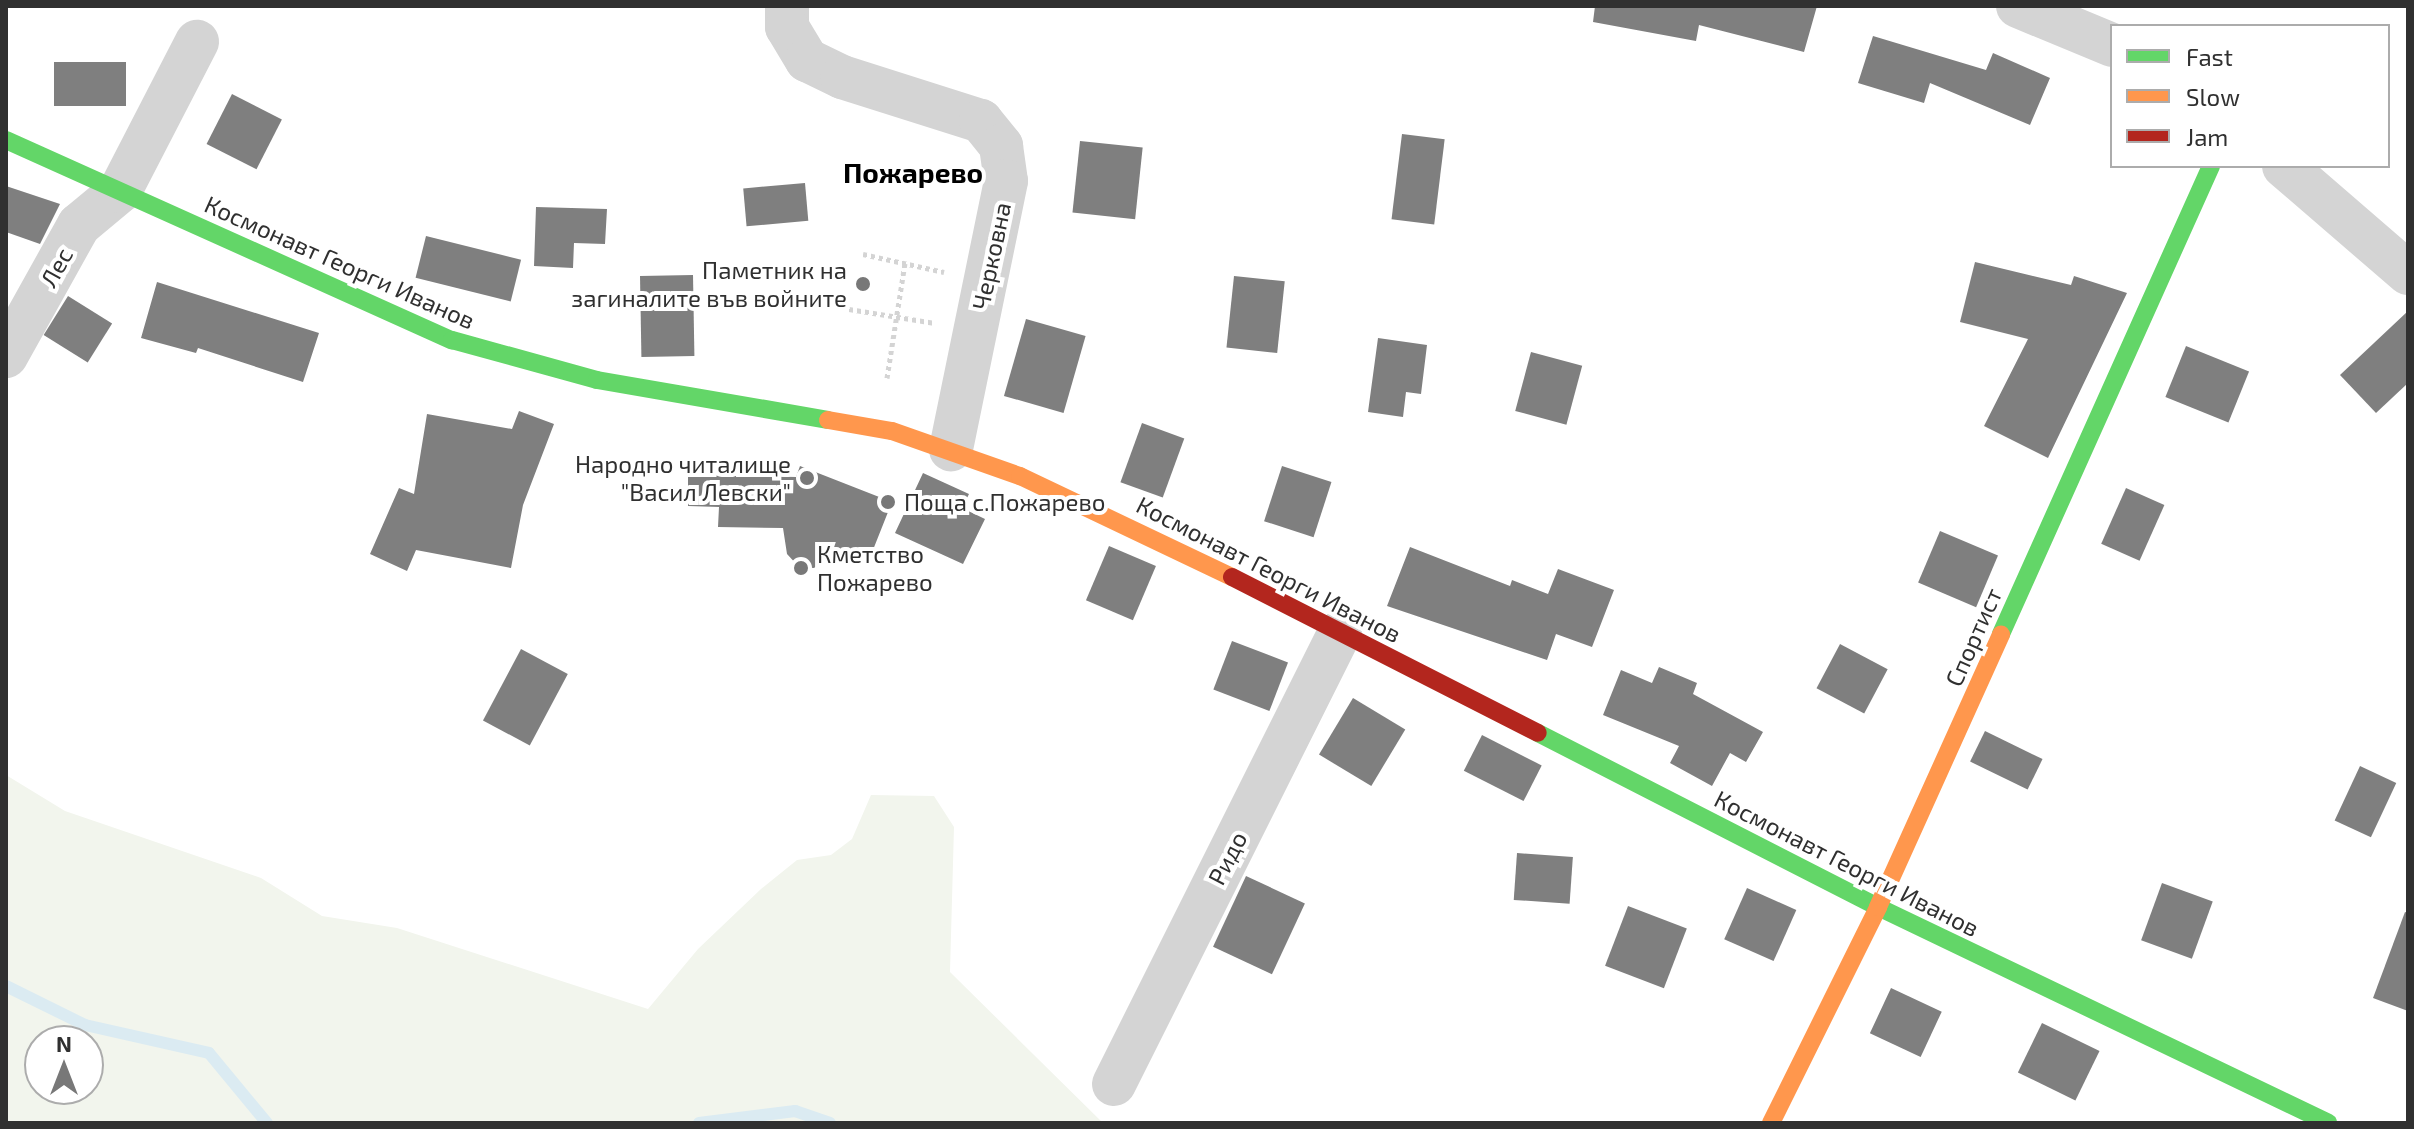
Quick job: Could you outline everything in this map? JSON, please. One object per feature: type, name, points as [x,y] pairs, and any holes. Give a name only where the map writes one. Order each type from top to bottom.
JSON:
[{"type":"street","name":"Черковна","points":[[787,6],[787,27],[807,60],[842,77],[981,121],[1001,146],[1006,181],[951,449]]},
{"type":"street","points":[[2018,6],[2110,44]]},
{"type":"street","points":[[120,191],[197,42]]},
{"type":"street","name":"Космонавт Георги Иванов","points":[[6,140],[452,340],[597,380],[892,431],[951,449],[1113,516],[1878,907],[2328,1123]]},
{"type":"street","name":"Спортист","points":[[1771,1123],[1878,907],[2210,168]]},
{"type":"street","points":[[2286,168],[2408,273]]},
{"type":"street","name":"Лес","points":[[6,356],[79,225],[120,191]]},
{"type":"street","name":"Ридо","points":[[1114,1084],[1340,632]]},
{"type":"path","points":[[863,254],[956,275]]},
{"type":"path","points":[[887,378],[905,263]]},
{"type":"path","points":[[849,309],[948,325]]},
{"type":"shaded area","points":[[6,775],[65,811],[261,878],[322,916],[397,928],[648,1009],[698,949],[761,889],[797,860],[831,855],[852,839],[871,795],[934,796],[954,827],[950,972],[1103,1123],[6,1123]]},
{"type":"building","points":[[1595,6],[1817,6],[1804,52],[1699,25],[1696,41],[1593,22]]},
{"type":"building","points":[[1873,36],[1986,70],[1993,53],[2050,78],[2030,125],[1930,83],[1924,103],[1858,83]]},
{"type":"building","points":[[54,62],[126,62],[126,106],[54,106]]},
{"type":"building","points":[[232,94],[282,119],[256,169],[207,144]]},
{"type":"building","points":[[1402,134],[1445,139],[1434,225],[1392,219]]},
{"type":"building","points":[[1080,141],[1143,148],[1135,219],[1072,213]]},
{"type":"building","points":[[805,183],[808,221],[747,226],[743,188]]},
{"type":"building","points":[[6,186],[60,204],[40,244],[6,232]]},
{"type":"building","points":[[536,207],[607,209],[605,244],[574,243],[573,268],[534,266]]},
{"type":"building","points":[[426,236],[521,260],[511,301],[416,278]]},
{"type":"building","points":[[1975,262],[2071,285],[2074,276],[2127,293],[2048,458],[1984,426],[2028,339],[1960,322]]},
{"type":"building","points":[[693,275],[694,356],[641,357],[640,276]]},
{"type":"building","points":[[1234,276],[1285,281],[1277,353],[1226,348]]},
{"type":"building","points":[[157,282],[319,333],[303,382],[198,348],[196,353],[141,338]]},
{"type":"building","points":[[68,296],[112,324],[88,363],[44,335]]},
{"type":"building","points":[[2408,311],[2408,383],[2376,413],[2340,375]]},
{"type":"building","points":[[1026,319],[1086,336],[1064,413],[1004,396]]},
{"type":"building","points":[[1378,338],[1427,345],[1421,394],[1406,392],[1403,417],[1368,412]]},
{"type":"building","points":[[2186,346],[2249,371],[2228,422],[2165,397]]},
{"type":"building","points":[[1531,352],[1582,366],[1566,425],[1515,411]]},
{"type":"building","points":[[519,411],[554,424],[523,505],[511,568],[416,550],[407,571],[370,554],[399,488],[414,494],[427,414],[512,429]]},
{"type":"building","points":[[1142,423],[1184,438],[1163,498],[1120,482]]},
{"type":"building","points":[[800,466],[892,502],[869,560],[839,548],[814,568],[799,567],[787,554],[783,528],[718,527],[719,507],[688,506],[688,475],[796,477]]},
{"type":"building","points":[[1282,466],[1331,482],[1314,537],[1264,521]]},
{"type":"building","points":[[923,473],[969,494],[962,508],[985,519],[963,564],[895,533]]},
{"type":"building","points":[[2126,488],[2164,505],[2140,561],[2101,544]]},
{"type":"building","points":[[1940,531],[1998,556],[1976,607],[1918,583]]},
{"type":"building","points":[[1109,546],[1156,566],[1133,620],[1086,600]]},
{"type":"building","points":[[1410,547],[1510,586],[1512,580],[1548,594],[1558,569],[1614,590],[1592,647],[1556,634],[1547,660],[1387,606]]},
{"type":"building","points":[[1232,641],[1288,663],[1269,711],[1213,690]]},
{"type":"building","points":[[1840,644],[1888,669],[1864,713],[1817,688]]},
{"type":"building","points":[[521,649],[568,674],[530,745],[483,721]]},
{"type":"building","points":[[1659,667],[1697,683],[1693,694],[1763,732],[1746,762],[1730,753],[1712,786],[1670,763],[1679,746],[1603,715],[1621,670],[1652,683]]},
{"type":"building","points":[[1353,698],[1405,729],[1371,786],[1319,755]]},
{"type":"building","points":[[1985,731],[2043,759],[2028,790],[1970,762]]},
{"type":"building","points":[[1482,735],[1542,765],[1524,801],[1464,771]]},
{"type":"building","points":[[2360,766],[2396,783],[2371,837],[2335,820]]},
{"type":"building","points":[[1517,853],[1573,857],[1570,904],[1514,900]]},
{"type":"building","points":[[1246,876],[1305,903],[1272,974],[1213,947]]},
{"type":"building","points":[[2162,883],[2213,901],[2192,959],[2141,940]]},
{"type":"building","points":[[1747,888],[1796,910],[1774,961],[1724,939]]},
{"type":"building","points":[[1628,906],[1687,929],[1664,988],[1605,966]]},
{"type":"building","points":[[2405,912],[2408,913],[2408,1011],[2373,998]]},
{"type":"building","points":[[1891,988],[1942,1012],[1921,1057],[1870,1033]]},
{"type":"building","points":[[2042,1023],[2100,1051],[2075,1100],[2018,1072]]},
{"type":"waterway","points":[[6,986],[85,1025],[209,1053],[267,1123]]},
{"type":"waterway","points":[[699,1123],[795,1111],[830,1123]]},
{"type":"traffic: fast","points":[[6,140],[452,340],[597,380],[828,420]]},
{"type":"traffic: fast","points":[[2001,634],[2210,168]]},
{"type":"traffic: fast","points":[[1538,733],[1878,907],[2328,1123]]},
{"type":"traffic: slow","points":[[828,420],[892,431],[1020,476],[1232,577]]},
{"type":"traffic: slow","points":[[1771,1123],[1878,907],[2001,634]]},
{"type":"traffic: jam","points":[[1232,577],[1538,733]]},
{"type":"place","name":"Паметник на загиналите във войните","points":[[863,284]]},
{"type":"place","name":"Народно читалище \"Васил Левски\"","points":[[807,478]]},
{"type":"place","name":"Поща с.Пожарево","points":[[888,502]]},
{"type":"place","name":"Кметство Пожарево","points":[[801,568]]},
{"type":"district","name":"Пожарево","points":[[913,172]]}]
